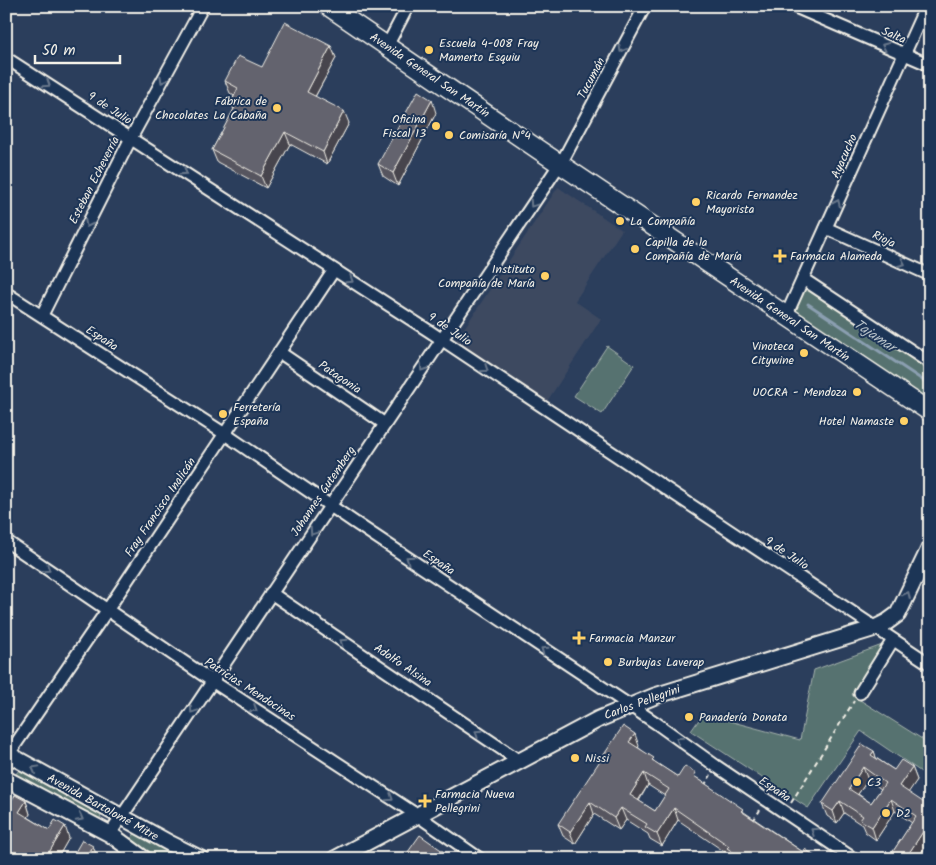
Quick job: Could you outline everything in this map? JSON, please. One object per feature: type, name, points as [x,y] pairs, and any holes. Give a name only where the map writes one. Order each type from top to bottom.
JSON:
[{"type":"main road","name":"Avenida General San Martín","points":[[328,6],[930,412]]},
{"type":"street","name":"Esteban Echeverría","points":[[42,315],[131,138],[203,6]]},
{"type":"street","points":[[387,46],[408,6]]},
{"type":"street","name":"Tucumán","points":[[560,163],[645,6]]},
{"type":"street","name":"Salta","points":[[793,6],[930,65]]},
{"type":"street","name":"Ayacucho","points":[[786,316],[926,6]]},
{"type":"street","name":"9 de Julio","points":[[6,58],[441,340],[893,640]]},
{"type":"street","name":"Johannes Gutemberg","points":[[110,834],[560,163]]},
{"type":"street","name":"Rioja","points":[[826,228],[930,275]]},
{"type":"street","name":"Fray Francisco Inalicán","points":[[7,755],[108,609],[334,270]]},
{"type":"street","points":[[803,279],[930,363]]},
{"type":"street","name":"España","points":[[6,292],[225,434],[629,705],[854,859]]},
{"type":"street","name":"Patagonia","points":[[279,352],[385,424]]},
{"type":"street","name":"Patricias Mendocinas","points":[[6,542],[108,609],[212,681],[417,815],[480,859]]},
{"type":"street","name":"Carlos Pellegrini","points":[[335,859],[598,718],[655,696],[875,628],[887,622],[898,614],[930,547]]},
{"type":"street","name":"Adolfo Alsina","points":[[271,593],[518,760]]},
{"type":"street","points":[[860,693],[893,640],[930,664]]},
{"type":"street","name":"Avenida Bartolomé Mitre","points":[[7,755],[201,859]]},
{"type":"street","name":"Avenida Bartolomé Mitre","points":[[6,779],[110,834],[144,859]]},
{"type":"path","points":[[785,812],[860,693]]},
{"type":"path","points":[[703,788],[716,766]]},
{"type":"path","points":[[750,827],[766,800]]},
{"type":"shaded area","name":"Instituto Compañía de María","points":[[558,187],[622,230],[575,301],[601,319],[546,403],[455,342]]},
{"type":"green space","points":[[803,279],[930,363],[930,412],[786,316]]},
{"type":"green space","points":[[607,346],[634,365],[602,414],[574,396]]},
{"type":"green space","points":[[885,644],[852,695],[930,744],[930,778],[861,731],[808,808],[691,731],[703,714],[800,740],[814,670]]},
{"type":"green space","points":[[20,769],[102,814],[99,820],[15,775]]},
{"type":"green space","points":[[135,833],[184,859],[158,859],[131,839]]},
{"type":"building","points":[[285,22],[331,46],[307,92],[344,111],[323,152],[285,132],[261,176],[212,150],[236,105],[231,103],[238,88],[225,81],[238,56],[262,67]]},
{"type":"building","points":[[418,91],[432,100],[393,173],[378,164]]},
{"type":"building","points":[[623,726],[635,734],[629,742],[654,758],[652,760],[678,777],[685,766],[696,773],[694,776],[743,809],[741,811],[803,852],[805,849],[816,857],[815,859],[744,859],[727,848],[729,846],[674,808],[657,834],[645,827],[647,824],[621,808],[614,818],[590,802],[570,832],[558,824]],"holes":[[[644,773],[669,789],[655,811],[630,795]]]},
{"type":"building","points":[[862,744],[874,751],[871,755],[894,770],[901,760],[912,767],[899,786],[926,804],[930,798],[930,821],[905,859],[900,859],[892,853],[916,816],[891,799],[872,827],[860,820],[863,816],[840,801],[833,811],[822,804]],"holes":[[[863,767],[885,783],[871,803],[849,789]]]},
{"type":"building","points":[[15,795],[26,801],[19,812],[49,830],[55,820],[65,826],[45,859],[14,859],[6,854],[6,809]]},
{"type":"building","points":[[420,835],[454,859],[403,859]]},
{"type":"building","points":[[82,840],[93,846],[87,857],[91,859],[71,859]]},
{"type":"waterway","name":"Tajamar","points":[[808,304],[930,385]]},
{"type":"place","name":"Escuela 4-008 Fray Mamerto Esquiu","points":[[429,50]]},
{"type":"place","name":"Fábrica de Chocolates La Cabaña","points":[[277,108]]},
{"type":"place","name":"Oficina Fiscal 13","points":[[436,126]]},
{"type":"place","name":"Comisaría N°4","points":[[449,135]]},
{"type":"place","name":"Ricardo Fernandez Mayorista","points":[[696,202]]},
{"type":"place","name":"La Compañía","points":[[620,221]]},
{"type":"place","name":"Capilla de la Compañía de María","points":[[635,249]]},
{"type":"place","name":"Farmacia Alameda","points":[[780,256]]},
{"type":"place","name":"Instituto Compañía de María","points":[[545,276]]},
{"type":"place","name":"Vinoteca Citywine","points":[[804,353]]},
{"type":"place","name":"UOCRA - Mendoza","points":[[857,392]]},
{"type":"place","name":"Ferretería España","points":[[223,414]]},
{"type":"place","name":"Hotel Namaste","points":[[904,421]]},
{"type":"place","name":"Farmacia Manzur","points":[[579,638]]},
{"type":"place","name":"Burbujas Laverap","points":[[608,662]]},
{"type":"place","name":"Panadería Donata","points":[[689,717]]},
{"type":"place","name":"Nissi","points":[[575,758]]},
{"type":"place","name":"C3","points":[[857,782]]},
{"type":"place","name":"Farmacia Nueva Pellegrini","points":[[425,801]]},
{"type":"place","name":"D2","points":[[886,813]]}]
